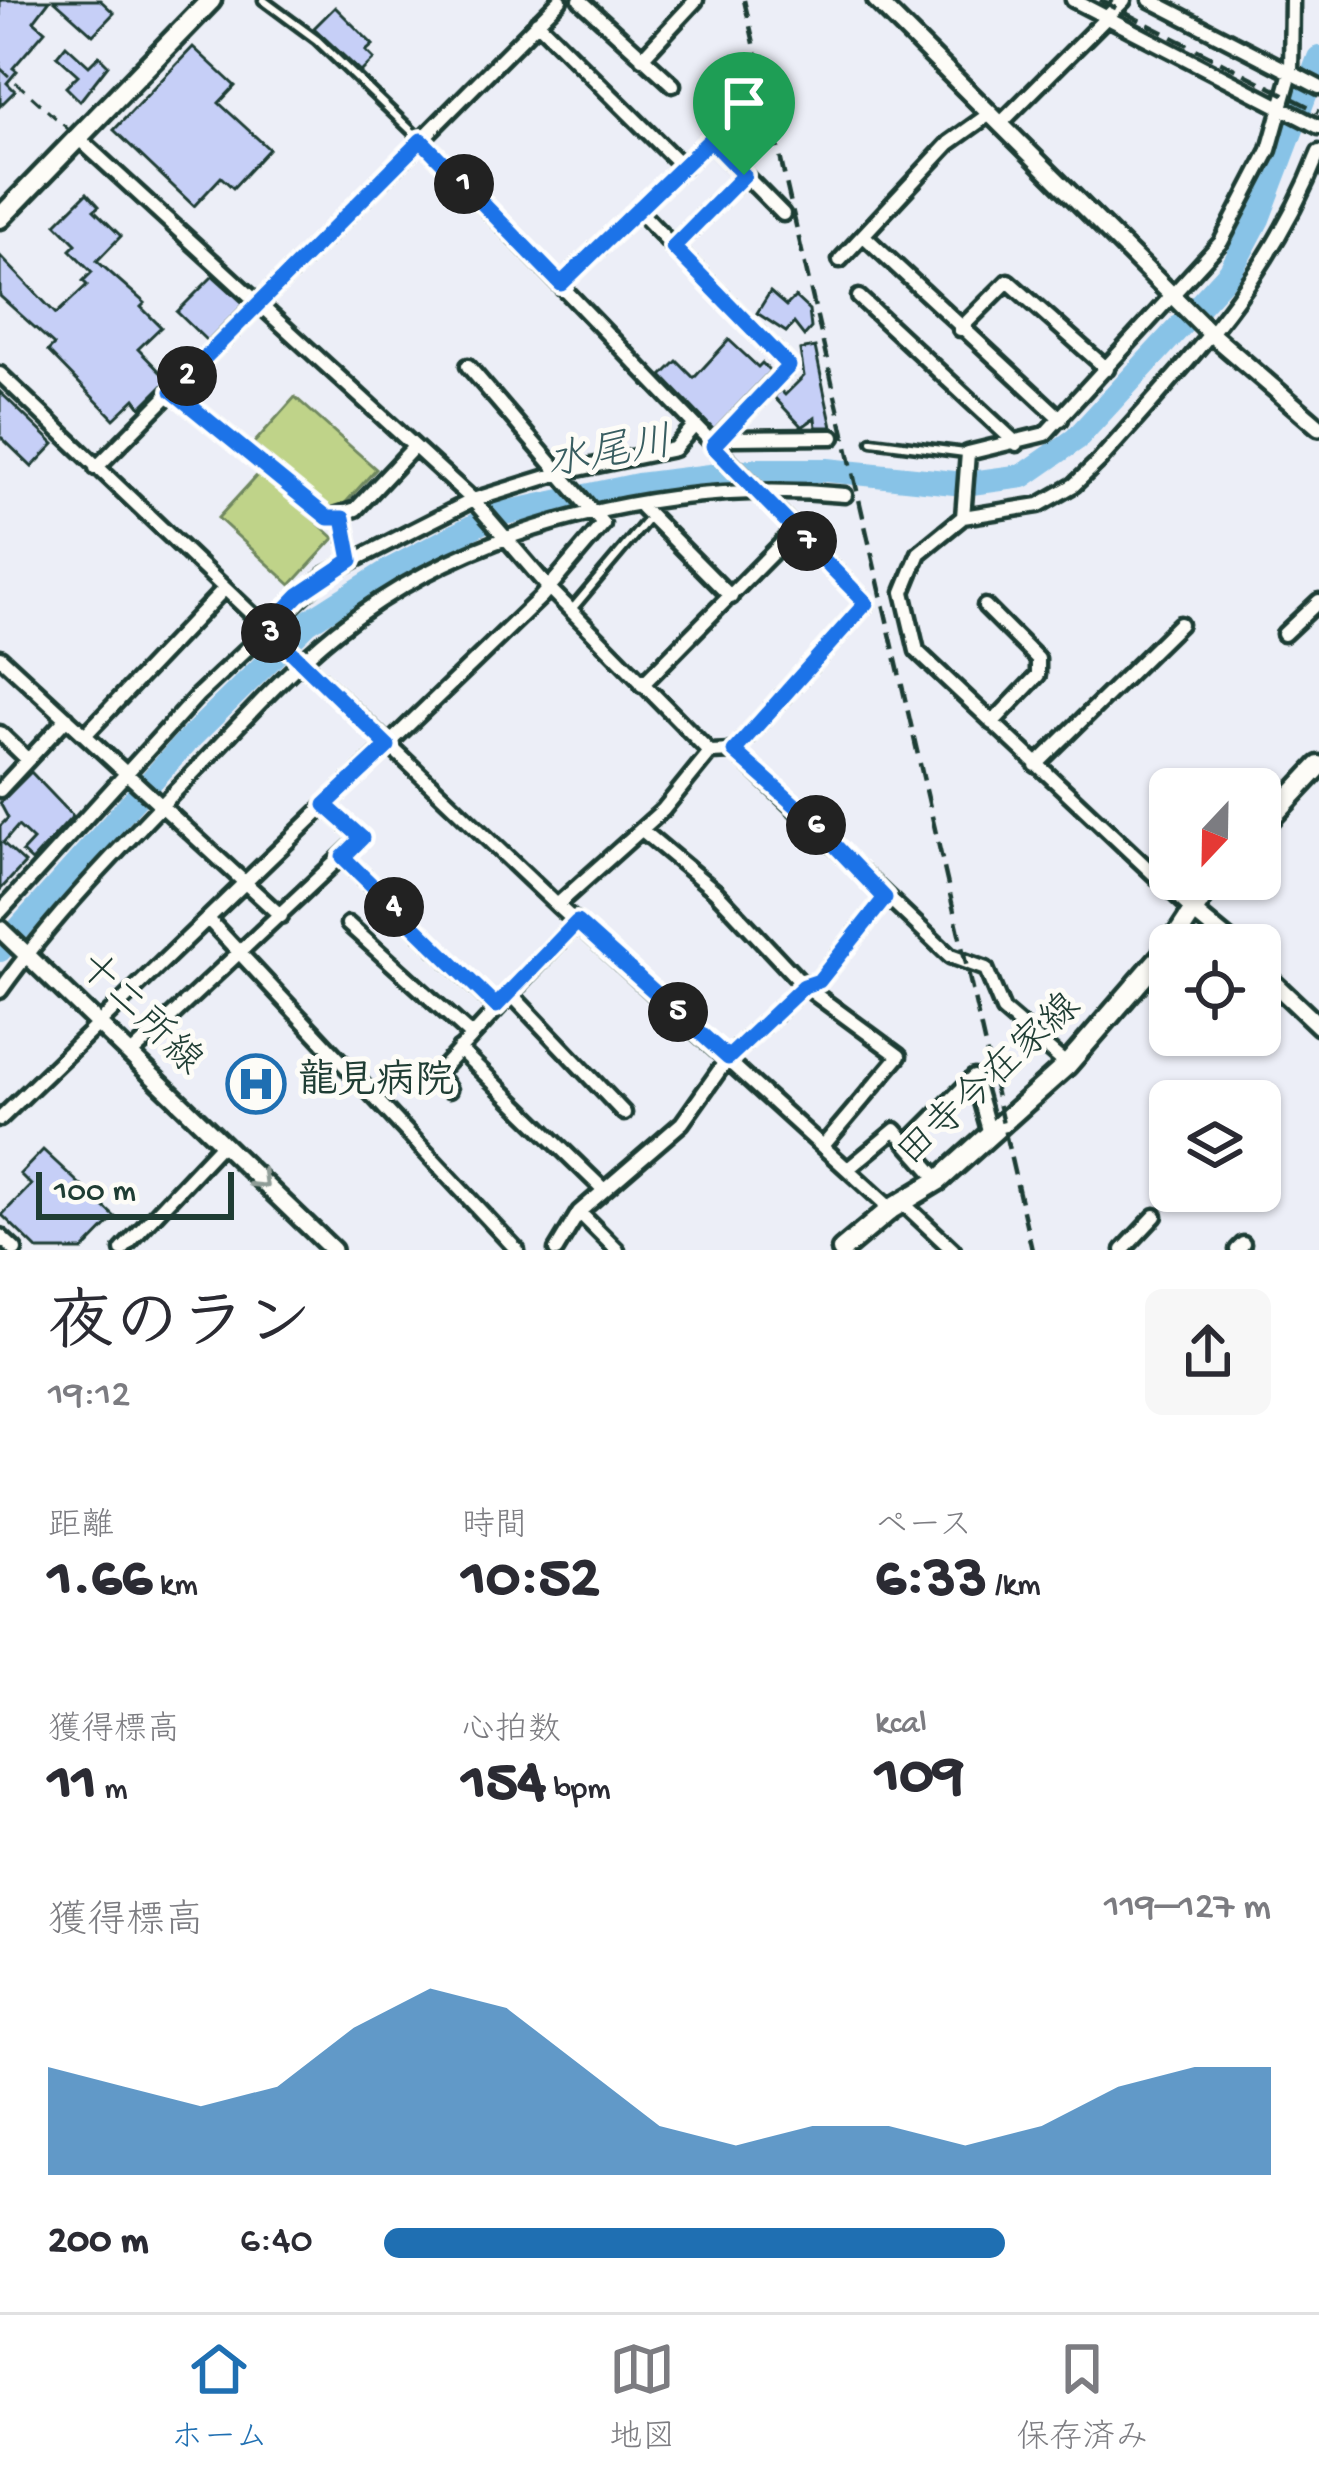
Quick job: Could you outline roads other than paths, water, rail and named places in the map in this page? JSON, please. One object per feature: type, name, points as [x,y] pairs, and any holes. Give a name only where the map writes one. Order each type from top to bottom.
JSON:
[{"type":"main road","points":[[0,218],[211,0]]},
{"type":"main road","points":[[1281,807],[1319,766]]},
{"type":"main road","name":"田寺今在家線","points":[[1186,924],[1201,900]]},
{"type":"main road","name":"田寺今在家線","points":[[842,1250],[939,1180],[1067,1065],[1149,970]]},
{"type":"street","points":[[96,468],[560,0]]},
{"type":"street","points":[[580,0],[673,85]]},
{"type":"street","points":[[642,58],[696,0]]},
{"type":"street","points":[[876,0],[1210,334],[1319,428]]},
{"type":"street","points":[[1072,0],[1319,127]]},
{"type":"street","points":[[840,260],[950,143],[996,119],[1124,0]]},
{"type":"street","points":[[1150,0],[1319,87]]},
{"type":"street","points":[[964,517],[968,453],[1045,434],[1221,242],[1269,150],[1291,72],[1292,0]]},
{"type":"street","points":[[537,22],[683,167]]},
{"type":"street","points":[[78,138],[472,500],[547,586],[710,752],[734,751],[950,956],[986,969],[1003,1010],[1067,1065]]},
{"type":"street","points":[[421,140],[866,603],[734,751]]},
{"type":"street","points":[[561,284],[710,140],[783,214]]},
{"type":"street","points":[[1209,924],[917,651],[903,592],[919,553],[964,517],[1039,505],[1074,485],[1264,268],[1293,218],[1319,152]]},
{"type":"street","points":[[673,247],[744,175]]},
{"type":"street","points":[[638,210],[789,366],[713,446]]},
{"type":"street","points":[[864,236],[1060,418]]},
{"type":"street","points":[[960,329],[1008,280],[1107,369]]},
{"type":"street","points":[[859,297],[1017,444]]},
{"type":"street","points":[[0,1119],[388,746],[603,524],[468,366]]},
{"type":"street","points":[[0,374],[557,905],[848,1169],[953,1250]]},
{"type":"street","points":[[172,391],[328,518],[343,518],[414,448]]},
{"type":"street","points":[[0,912],[128,771],[299,595],[351,560],[472,500],[562,472],[674,449],[694,426]]},
{"type":"street","points":[[713,446],[732,438],[833,436]]},
{"type":"street","points":[[0,991],[26,953],[163,804],[302,662],[371,606],[506,534],[596,513],[646,512],[758,491],[845,495]]},
{"type":"street","points":[[646,512],[731,597]]},
{"type":"street","points":[[343,518],[351,560]]},
{"type":"street","points":[[642,685],[795,530]]},
{"type":"street","points":[[86,734],[223,590]]},
{"type":"street","points":[[1285,634],[1319,601]]},
{"type":"street","points":[[985,606],[1038,659],[1038,675],[992,723]]},
{"type":"street","points":[[1036,765],[1180,624]]},
{"type":"street","points":[[0,657],[280,916]]},
{"type":"street","points":[[0,790],[68,718]]},
{"type":"street","points":[[0,733],[28,760]]},
{"type":"street","points":[[557,905],[642,830],[710,752]]},
{"type":"street","points":[[130,1055],[362,838],[325,805]]},
{"type":"street","points":[[642,830],[715,891],[804,986],[899,1056],[823,1146]]},
{"type":"street","points":[[343,857],[496,1006]]},
{"type":"street","points":[[556,1250],[579,1212],[682,1123],[728,1058],[804,986],[819,981],[885,898]]},
{"type":"street","points":[[208,919],[517,1250]]},
{"type":"street","points":[[449,1090],[438,1073],[577,922]]},
{"type":"street","points":[[348,923],[471,1035]]},
{"type":"street","name":"十二所線","points":[[0,929],[333,1250]]},
{"type":"street","points":[[1281,990],[1319,1026]]},
{"type":"street","points":[[511,994],[624,1113]]},
{"type":"street","points":[[460,1049],[604,1190]]},
{"type":"street","points":[[908,1144],[974,1077],[990,1134]]},
{"type":"street","points":[[848,1169],[895,1130],[939,1180]]},
{"type":"street","points":[[122,1250],[222,1144]]},
{"type":"street","points":[[579,1212],[617,1250]]},
{"type":"street","points":[[1123,1250],[1155,1216]]},
{"type":"street","points":[[0,1236],[15,1250]]},
{"type":"lane","points":[[263,0],[317,40],[421,140]]},
{"type":"lane","points":[[872,441],[968,453]]},
{"type":"lane","points":[[571,610],[646,512]]},
{"type":"waterway","name":"水尾川","points":[[0,950],[185,743],[308,622],[390,570],[495,515],[638,485],[759,470],[827,470],[964,484],[1023,476],[1076,439],[1230,272],[1258,219],[1319,58]]},
{"type":"railway","points":[[744,0],[1032,1250]]},
{"type":"railway","points":[[1100,0],[1319,112]]},
{"type":"place","name":"龍見病院","points":[[256,1084]]}]
